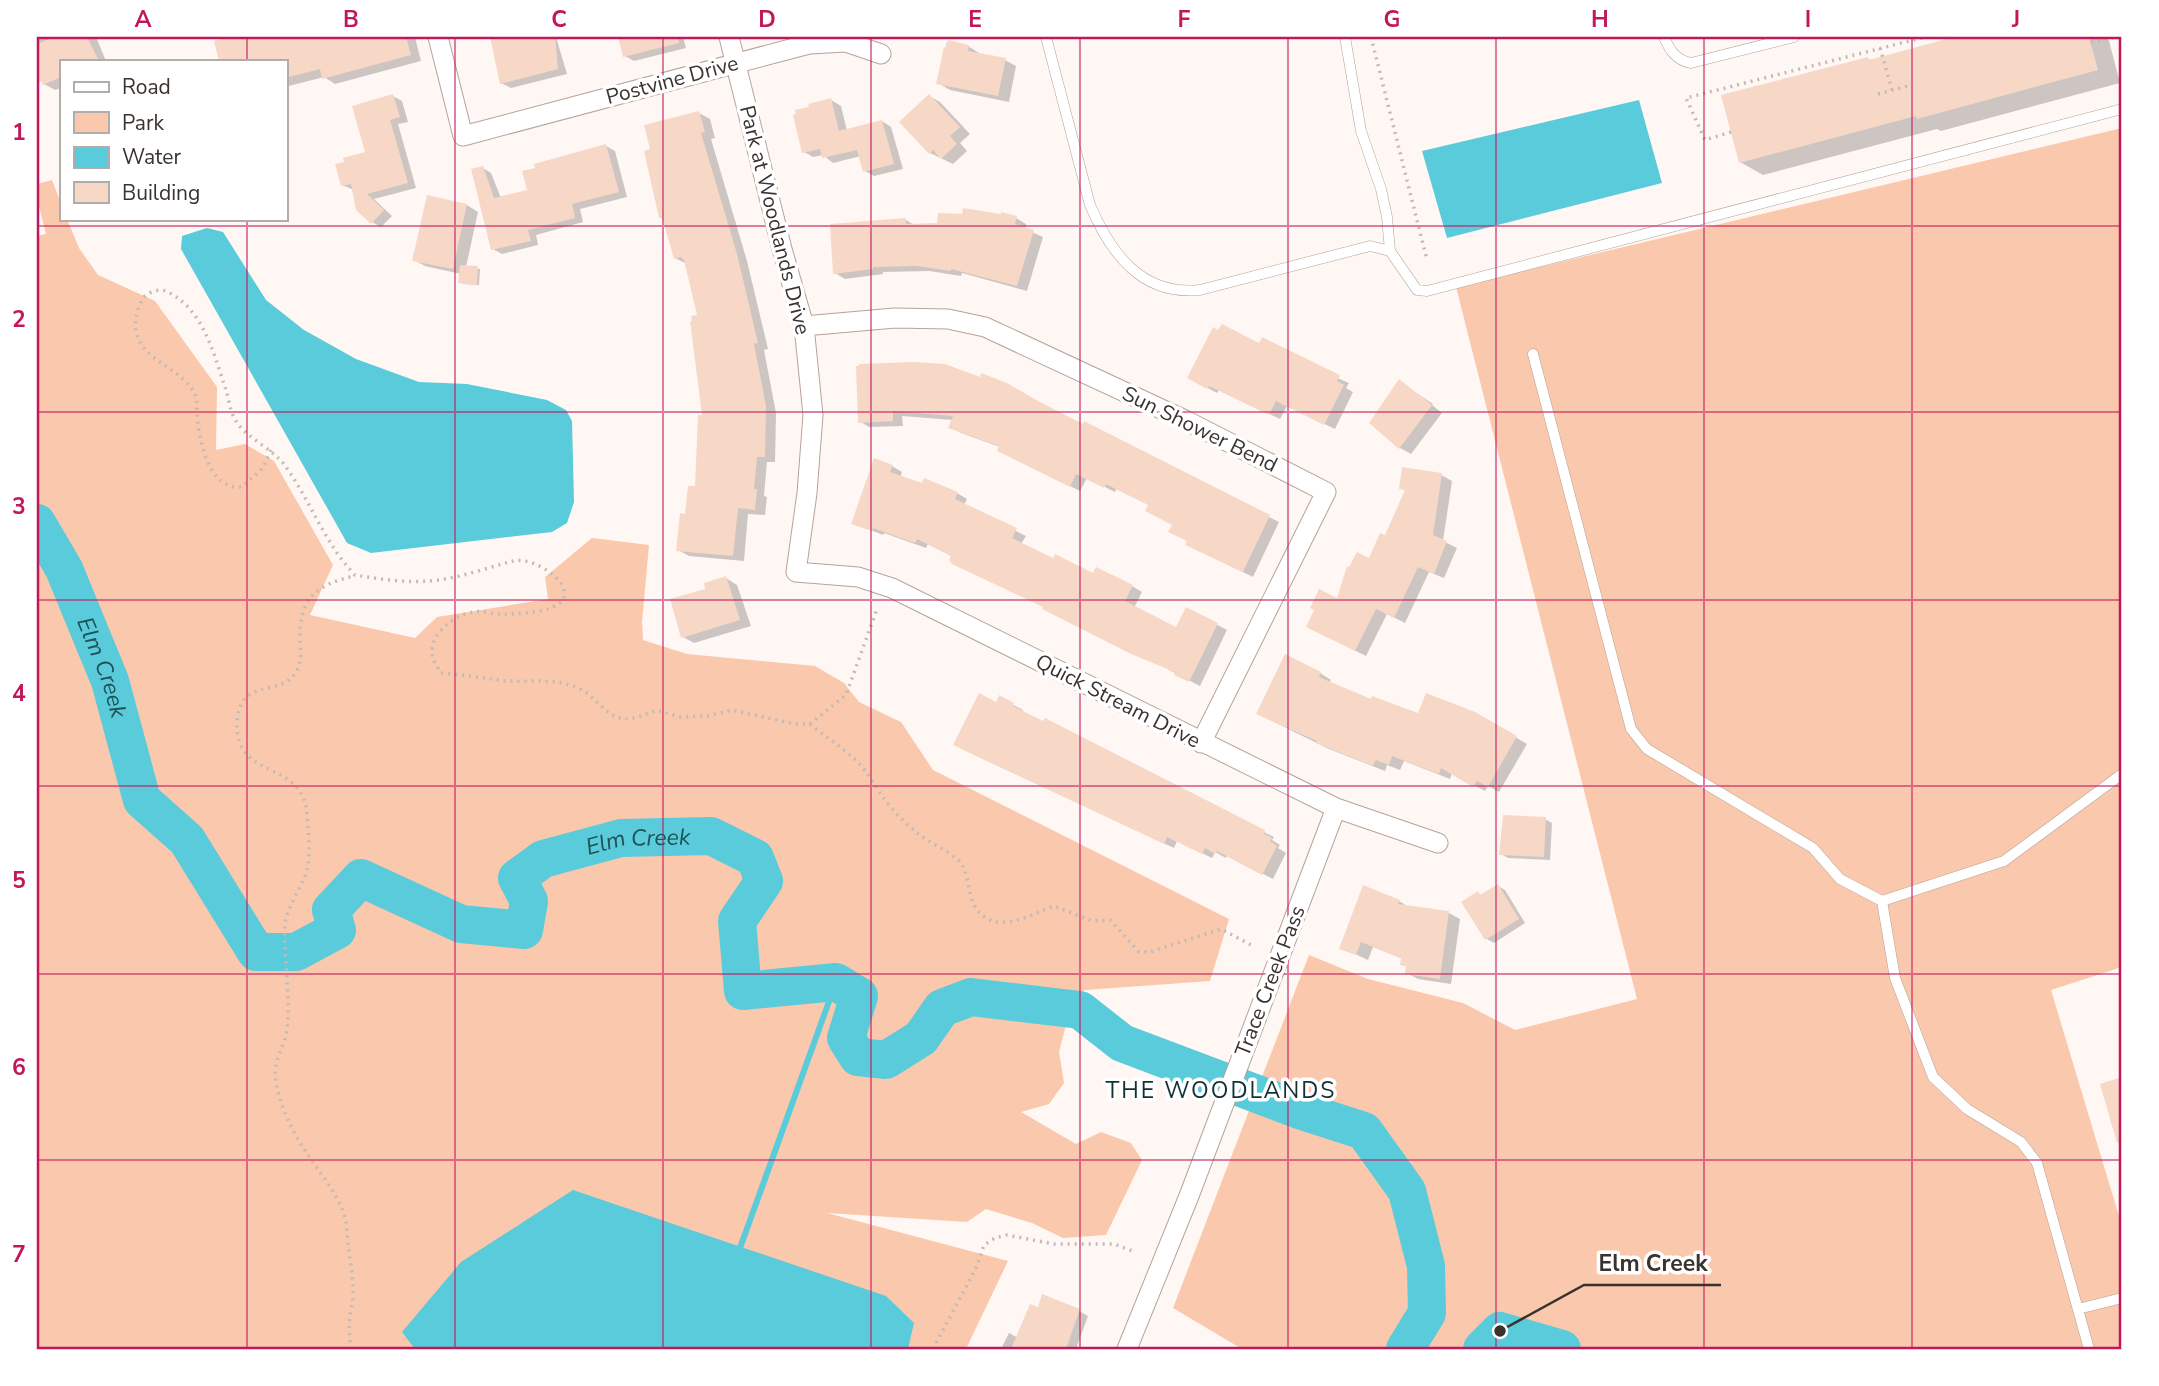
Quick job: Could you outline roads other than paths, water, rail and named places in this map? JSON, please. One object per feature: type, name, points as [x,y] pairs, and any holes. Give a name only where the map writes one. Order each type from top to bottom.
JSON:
[{"type":"street","name":"Postvine Drive","points":[[438,37],[463,136],[809,44],[846,42],[881,54]]},
{"type":"street","name":"Park at Woodlands Drive","points":[[730,37],[782,249],[804,326],[813,415],[807,492],[796,572]]},
{"type":"street","name":"Sun Shower Bend","points":[[804,326],[895,318],[948,319],[985,327],[1185,419],[1326,492],[1201,743]]},
{"type":"street","name":"Quick Stream Drive","points":[[796,572],[858,577],[892,588],[1336,808],[1438,843]]},
{"type":"street","name":"Trace Creek Pass","points":[[1127,1349],[1189,1196],[1336,808]]},
{"type":"lane","points":[[1046,37],[1095,217],[1119,257],[1152,284],[1185,292],[1200,290],[1370,246],[1390,251]]},
{"type":"lane","points":[[1345,37],[1361,131],[1383,199],[1390,251],[1417,290],[1427,292],[2122,109]]},
{"type":"lane","points":[[1664,37],[1672,53],[1681,61],[1691,64],[1754,42],[1794,37]]},
{"type":"lane","points":[[1532,354],[1631,729],[1647,749],[1813,848],[1840,879],[1882,901],[2004,860],[2122,774]]},
{"type":"lane","points":[[1882,901],[1895,978],[1933,1077],[1967,1109],[2021,1142],[2037,1163],[2089,1349]]},
{"type":"lane","points":[[2078,1309],[2122,1298]]},
{"type":"water","points":[[1639,100],[1662,183],[1447,238],[1422,151]]},
{"type":"water","points":[[207,228],[223,232],[266,300],[304,330],[356,359],[419,382],[467,384],[547,400],[566,410],[572,421],[574,502],[567,523],[552,532],[371,553],[347,543],[181,249],[182,236]]},
{"type":"water","points":[[573,1190],[886,1296],[914,1323],[908,1349],[415,1349],[402,1332],[461,1262]]},
{"type":"waterway","name":"Elm Creek","points":[[37,523],[64,569],[110,681],[142,800],[187,840],[256,952],[296,952],[337,930],[331,910],[361,878],[461,924],[524,930],[529,901],[517,878],[543,859],[621,838],[711,836],[755,858],[764,881],[737,921],[743,991],[836,982],[859,996],[846,1038],[858,1057],[886,1060],[921,1038],[942,1008],[971,997],[1080,1010],[1122,1043],[1302,1111],[1364,1131],[1407,1191],[1426,1266],[1427,1313],[1405,1349]]},
{"type":"waterway","points":[[734,1252],[740,1248],[836,982]]},
{"type":"waterway","name":"Elm Creek","points":[[1482,1349],[1500,1331],[1562,1349]]},
{"type":"place","name":"Elm Creek","points":[[1500,1331]]},
{"type":"district","name":"THE WOODLANDS","points":[[1221,1090]]}]
